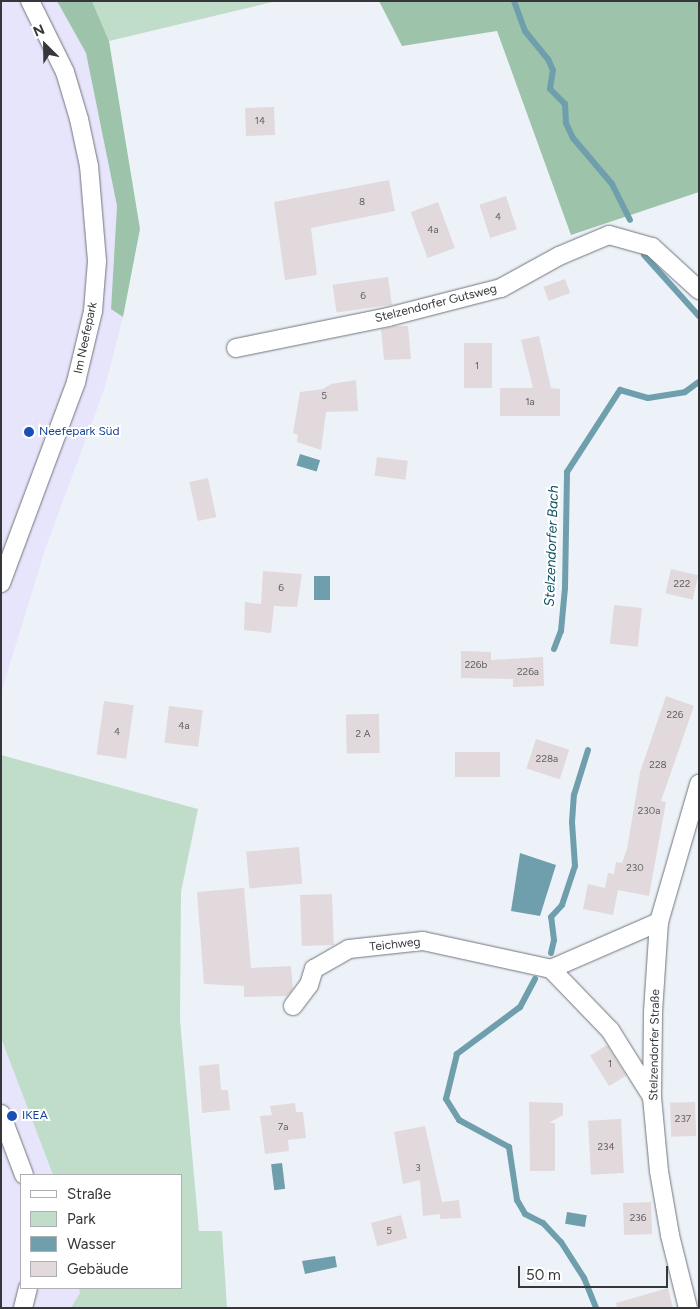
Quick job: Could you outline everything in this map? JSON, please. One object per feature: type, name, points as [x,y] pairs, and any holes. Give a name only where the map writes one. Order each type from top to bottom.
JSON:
[{"type":"street","name":"Im Neefepark","points":[[1,583],[76,382],[93,311],[97,261],[89,166],[78,119],[65,72],[30,1]]},
{"type":"street","name":"Stelzendorfer Gutsweg","points":[[236,348],[388,317],[501,288],[559,256],[609,235],[652,247],[699,290]]},
{"type":"street","name":"Stelzendorfer Straße","points":[[688,1308],[670,1235],[652,1097],[660,922],[699,784]]},
{"type":"street","points":[[652,1097],[610,1030],[551,969],[660,922]]},
{"type":"street","name":"Teichweg","points":[[292,1006],[309,985],[314,969],[349,949],[423,941],[551,969]]},
{"type":"street","points":[[1,1114],[24,1174]]},
{"type":"street","points":[[24,1308],[28,1289]]},
{"type":"shaded area","points":[[1,1],[57,1],[86,53],[117,206],[111,309],[123,317],[105,387],[45,550],[1,693]]},
{"type":"shaded area","points":[[1,1038],[53,1174],[20,1174],[20,1289],[79,1289],[81,1293],[71,1308],[1,1308]]},
{"type":"green space","points":[[57,1],[92,1],[109,41],[140,229],[123,317],[111,309],[117,206],[86,53]]},
{"type":"green space","points":[[92,1],[277,1],[109,41]]},
{"type":"green space","points":[[379,1],[699,1],[699,192],[571,235],[497,31],[402,46]]},
{"type":"green space","points":[[1,755],[198,809],[181,892],[180,1020],[199,1231],[222,1231],[227,1308],[71,1308],[80,1293],[79,1289],[182,1289],[182,1174],[53,1174],[1,1038]]},
{"type":"water","points":[[300,454],[320,460],[317,472],[296,465]]},
{"type":"water","points":[[314,576],[330,576],[330,600],[314,600]]},
{"type":"water","points":[[520,853],[556,865],[540,916],[511,911]]},
{"type":"water","points":[[282,1163],[285,1189],[274,1190],[271,1164]]},
{"type":"water","points":[[567,1212],[587,1215],[585,1227],[565,1224]]},
{"type":"water","points":[[335,1256],[337,1267],[305,1274],[302,1261]]},
{"type":"building","points":[[274,107],[275,135],[246,136],[245,108]]},
{"type":"building","points":[[389,180],[395,211],[311,228],[317,275],[285,280],[274,202]]},
{"type":"building","points":[[506,196],[517,229],[490,238],[479,205]]},
{"type":"building","points":[[438,202],[455,248],[428,258],[411,212]]},
{"type":"building","points":[[388,277],[392,305],[336,313],[333,285]]},
{"type":"building","points":[[565,279],[570,293],[549,301],[543,287]]},
{"type":"building","points":[[408,326],[411,359],[384,360],[381,329]]},
{"type":"building","points":[[539,336],[551,388],[560,389],[560,416],[500,416],[500,388],[533,388],[521,340]]},
{"type":"building","points":[[464,343],[492,343],[492,388],[464,388]]},
{"type":"building","points":[[356,380],[358,411],[326,412],[321,450],[297,442],[298,435],[293,433],[300,392],[323,389],[331,384]]},
{"type":"building","points":[[377,457],[408,461],[405,480],[375,476]]},
{"type":"building","points":[[208,478],[216,517],[198,521],[189,482]]},
{"type":"building","points":[[671,569],[698,575],[693,600],[665,593]]},
{"type":"building","points":[[263,571],[302,574],[297,607],[274,606],[271,633],[244,630],[245,602],[261,604]]},
{"type":"building","points":[[614,605],[642,608],[638,647],[610,644]]},
{"type":"building","points":[[461,651],[491,652],[491,660],[543,657],[544,686],[513,687],[513,679],[461,678]]},
{"type":"building","points":[[666,696],[694,706],[661,801],[666,802],[649,896],[618,890],[613,915],[583,909],[588,884],[605,888],[608,873],[614,874],[616,862],[622,863],[627,849],[640,772]]},
{"type":"building","points":[[104,701],[134,705],[126,759],[96,754]]},
{"type":"building","points":[[169,706],[203,710],[198,747],[164,743]]},
{"type":"building","points":[[379,714],[380,753],[347,754],[346,715]]},
{"type":"building","points":[[536,739],[569,750],[560,779],[526,768]]},
{"type":"building","points":[[455,752],[500,752],[500,777],[455,777]]},
{"type":"building","points":[[299,847],[302,884],[249,888],[246,852]]},
{"type":"building","points":[[244,888],[251,968],[291,966],[293,989],[287,996],[244,997],[244,986],[204,984],[197,892]]},
{"type":"building","points":[[332,894],[334,945],[302,946],[300,895]]},
{"type":"building","points":[[607,1045],[626,1076],[609,1086],[590,1056]]},
{"type":"building","points":[[219,1064],[221,1090],[228,1090],[230,1110],[202,1113],[199,1066]]},
{"type":"building","points":[[529,1102],[563,1103],[563,1115],[549,1123],[555,1123],[555,1171],[530,1171]]},
{"type":"building","points":[[695,1102],[696,1136],[671,1137],[670,1103]]},
{"type":"building","points":[[295,1103],[296,1112],[303,1112],[306,1138],[288,1140],[289,1151],[265,1154],[260,1116],[272,1115],[270,1106]]},
{"type":"building","points":[[621,1119],[624,1173],[591,1175],[588,1121]]},
{"type":"building","points":[[425,1126],[442,1202],[459,1200],[461,1218],[440,1219],[440,1214],[423,1216],[420,1180],[403,1184],[394,1132]]},
{"type":"building","points":[[651,1202],[652,1234],[624,1235],[623,1203]]},
{"type":"building","points":[[401,1215],[407,1238],[377,1246],[371,1223]]},
{"type":"building","points":[[668,1288],[673,1308],[617,1308],[616,1303]]},
{"type":"waterway","name":"Stelzendorfer Bach","points":[[514,1],[525,31],[548,59],[553,70],[550,89],[565,104],[566,123],[573,138],[612,184],[630,220]]},
{"type":"waterway","name":"Stelzendorfer Bach","points":[[644,255],[699,316]]},
{"type":"waterway","name":"Stelzendorfer Bach","points":[[554,649],[561,631],[565,588],[567,472],[620,390],[648,398],[685,392],[699,382]]},
{"type":"waterway","name":"Stelzendorfer Bach","points":[[551,953],[554,940],[551,917],[562,905],[575,866],[572,822],[574,795],[588,750]]},
{"type":"waterway","name":"Stelzendorfer Bach","points":[[535,979],[520,1007],[457,1054],[446,1099],[459,1120],[509,1147],[517,1200],[525,1214],[543,1223],[561,1242],[584,1278],[596,1308]]},
{"type":"place","name":"Neefepark Süd","points":[[29,432]]},
{"type":"place","name":"IKEA","points":[[12,1116]]}]
